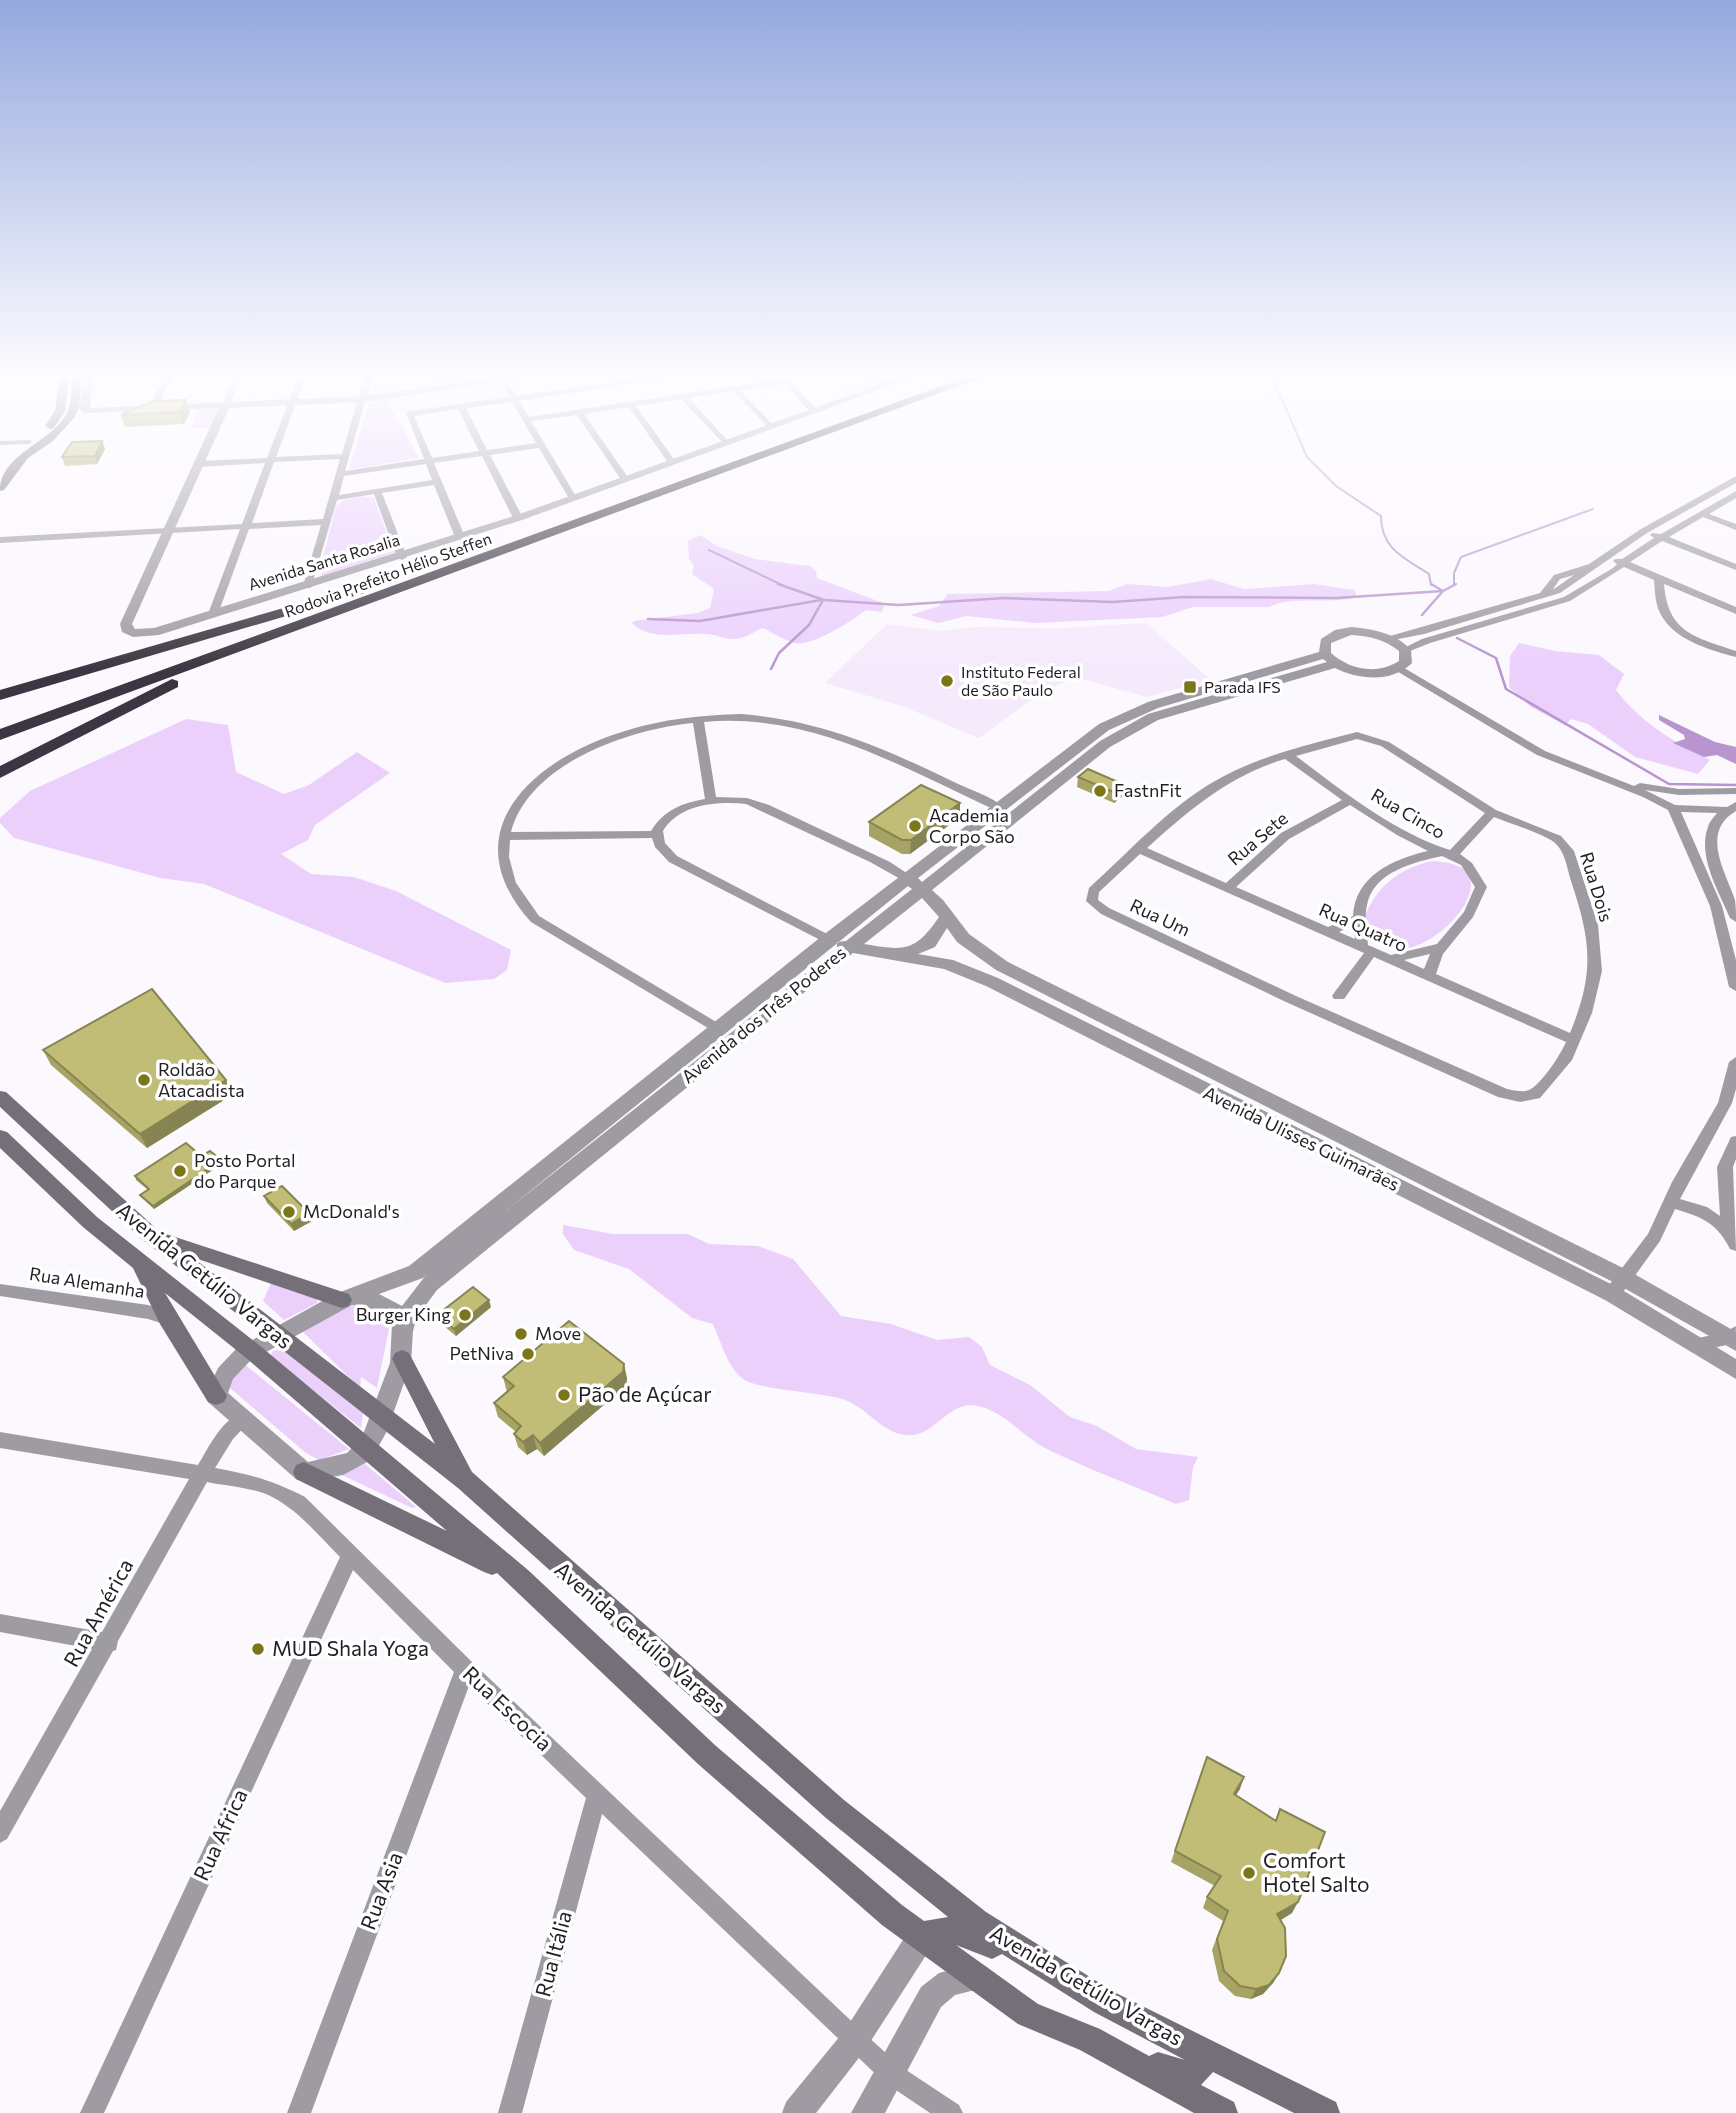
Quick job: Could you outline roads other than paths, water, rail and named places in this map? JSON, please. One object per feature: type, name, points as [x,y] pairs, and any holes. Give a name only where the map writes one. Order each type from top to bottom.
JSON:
[{"type":"highway","name":"Rodovia Prefeito Hélio Steffen","points":[[0,735],[700,473]]},
{"type":"highway","name":"Rodovia Prefeito Hélio Steffen","points":[[0,724],[440,571],[712,473]]},
{"type":"highway","points":[[0,695],[440,571]]},
{"type":"highway","points":[[0,779],[133,702],[440,571]]},
{"type":"highway","points":[[0,773],[54,746]]},
{"type":"main road","name":"Avenida Getúlio Vargas","points":[[0,1097],[150,1235],[466,1481],[835,1810],[976,1922],[1104,2002],[1200,2053],[1325,2113]]},
{"type":"main road","name":"Avenida Getúlio Vargas","points":[[0,1137],[90,1222],[251,1351],[520,1578],[708,1755],[892,1915],[1028,2014],[1090,2039],[1223,2113]]},
{"type":"main road","points":[[150,1235],[348,1299]]},
{"type":"main road","points":[[139,1262],[167,1318],[216,1396]]},
{"type":"main road","points":[[402,1359],[466,1481]]},
{"type":"main road","points":[[303,1472],[520,1578]]},
{"type":"main road","points":[[922,1937],[942,1930],[973,1934],[1038,1974],[1104,2002]]},
{"type":"main road","points":[[1090,2039],[1180,2076],[1189,2076],[1200,2067],[1200,2053]]},
{"type":"street","points":[[169,531],[195,473]]},
{"type":"street","points":[[213,614],[267,473]]},
{"type":"street","points":[[307,586],[341,474],[350,473]]},
{"type":"street","points":[[432,473],[460,537]]},
{"type":"street","points":[[493,473],[518,518]]},
{"type":"street","points":[[557,473],[573,498]]},
{"type":"street","points":[[621,473],[625,479]]},
{"type":"street","name":"Avenida Santa Rosalia","points":[[169,531],[126,624],[126,629],[133,633],[155,632],[402,557],[643,473]]},
{"type":"street","points":[[1388,638],[1420,632],[1548,594],[1592,569],[1604,557],[1644,531],[1736,480]]},
{"type":"street","points":[[334,498],[436,482]]},
{"type":"street","points":[[1723,486],[1736,492]]},
{"type":"street","points":[[377,491],[402,557]]},
{"type":"street","points":[[1563,601],[1593,585],[1662,537],[1736,492]]},
{"type":"street","points":[[1702,514],[1736,527]]},
{"type":"street","points":[[0,540],[326,522]]},
{"type":"street","points":[[1644,531],[1736,567]]},
{"type":"street","points":[[1604,557],[1736,611]]},
{"type":"street","points":[[1548,594],[1557,578],[1577,569],[1592,569],[1610,574]]},
{"type":"street","points":[[1405,650],[1426,640],[1602,591],[1612,584],[1610,574]]},
{"type":"street","points":[[1658,577],[1664,613],[1675,626],[1736,654]]},
{"type":"street","points":[[1578,578],[1593,585]]},
{"type":"street","points":[[1661,596],[1669,590],[1688,590]]},
{"type":"street","points":[[1548,594],[1563,601]]},
{"type":"street","points":[[1363,632],[1388,638],[1405,650],[1406,663],[1399,668],[1389,672],[1361,672],[1330,659],[1325,642],[1339,633],[1363,632]]},
{"type":"street","name":"Avenida dos Três Poderes","points":[[369,1449],[402,1359],[403,1326],[425,1287],[849,948],[914,884],[999,808],[1119,718],[1153,705],[1330,659]]},
{"type":"street","name":"Avenida dos Três Poderes","points":[[216,1396],[230,1367],[251,1351],[348,1299],[416,1272],[828,940],[914,884],[1105,744],[1136,724],[1170,711],[1330,659]]},
{"type":"street","points":[[1399,668],[1541,753],[1673,808],[1730,808]]},
{"type":"street","points":[[698,719],[711,799]]},
{"type":"street","points":[[718,1029],[535,919],[516,898],[505,876],[502,853],[509,820],[522,799],[564,762],[605,741],[635,731],[698,719],[764,719],[825,731],[999,808]]},
{"type":"street","name":"Rua Um","points":[[1366,736],[1346,736],[1287,755],[1247,769],[1206,790],[1093,891],[1092,901],[1098,908],[1291,999],[1503,1093],[1520,1097]]},
{"type":"street","name":"Rua Dois","points":[[1366,736],[1492,812],[1558,839],[1568,851],[1592,925],[1595,971],[1585,1013],[1572,1038],[1567,1057],[1535,1094],[1520,1097]]},
{"type":"street","name":"Rua Cinco","points":[[1287,755],[1350,800],[1416,841],[1438,853],[1452,855],[1465,862],[1480,887],[1472,913],[1431,956],[1429,975]]},
{"type":"street","points":[[1609,780],[1679,792],[1736,791]]},
{"type":"street","points":[[1721,792],[1730,808]]},
{"type":"street","points":[[828,940],[673,859],[663,850],[658,834],[671,813],[685,805],[711,799],[754,803],[914,884]]},
{"type":"street","name":"Rua Sete","points":[[1228,888],[1285,836],[1350,800]]},
{"type":"street","points":[[1673,808],[1716,906],[1736,987]]},
{"type":"street","points":[[1730,808],[1715,820],[1709,846],[1736,918]]},
{"type":"street","points":[[1452,855],[1492,812]]},
{"type":"street","points":[[504,836],[658,834]]},
{"type":"street","points":[[1416,841],[1417,856]]},
{"type":"street","name":"Rua Quatro","points":[[1139,849],[1572,1038]]},
{"type":"street","points":[[1339,996],[1367,949],[1359,918],[1362,898],[1379,878],[1417,856],[1438,853]]},
{"type":"street","name":"Avenida Ulisses Guimarães","points":[[914,884],[937,903],[963,938],[1002,966],[1622,1277],[1734,1337]]},
{"type":"street","points":[[892,956],[929,943],[947,917]]},
{"type":"street","points":[[1328,932],[1359,918]]},
{"type":"street","name":"Avenida Ulisses Guimarães","points":[[828,940],[849,948],[947,964],[992,982],[1612,1294],[1736,1370]]},
{"type":"street","points":[[1392,959],[1442,946]]},
{"type":"street","points":[[1612,1294],[1654,1237],[1724,1103],[1736,1062]]},
{"type":"street","points":[[1732,1237],[1725,1167],[1736,1141]]},
{"type":"street","points":[[1670,1202],[1702,1211],[1732,1237]]},
{"type":"street","name":"Rua Alemanha","points":[[0,1290],[148,1312],[167,1318]]},
{"type":"street","points":[[348,1299],[390,1306],[397,1312],[403,1326]]},
{"type":"street","points":[[1696,1345],[1734,1337]]},
{"type":"street","points":[[216,1396],[303,1472],[342,1467],[358,1459],[369,1449]]},
{"type":"street","name":"Rua América","points":[[0,1832],[202,1474],[226,1434],[242,1420]]},
{"type":"street","name":"Rua Escocia","points":[[0,1440],[251,1482],[299,1503],[465,1670],[855,2040],[892,2074],[951,2113]]},
{"type":"street","name":"Rua Africa","points":[[92,2113],[349,1556]]},
{"type":"street","points":[[0,1623],[109,1643]]},
{"type":"street","name":"Rua Asia","points":[[299,2113],[465,1670]]},
{"type":"street","name":"Rua Itália","points":[[510,2113],[597,1794]]},
{"type":"street","points":[[810,2108],[922,1937]]},
{"type":"street","points":[[866,2113],[892,2074],[927,2004],[940,1988],[977,1977]]},
{"type":"waterway","points":[[1323,473],[1336,486],[1381,516],[1385,537],[1390,545],[1429,574],[1431,585]]},
{"type":"waterway","points":[[1454,585],[1454,573],[1461,557],[1593,509]]},
{"type":"waterway","points":[[709,550],[782,585]]},
{"type":"waterway","points":[[778,584],[824,600],[899,605],[1004,598],[1113,602],[1184,597],[1336,598],[1443,591]]},
{"type":"waterway","points":[[1431,584],[1443,591]]},
{"type":"waterway","points":[[1443,591],[1456,584]]},
{"type":"waterway","points":[[1422,615],[1443,591]]},
{"type":"waterway","points":[[648,619],[700,621],[821,600]]},
{"type":"waterway","points":[[771,669],[779,653],[809,625],[823,600]]},
{"type":"waterway","points":[[1457,638],[1496,658],[1506,689],[1669,784],[1736,785]]},
{"type":"place","name":"Instituto Federal de São Paulo","points":[[947,681]]},
{"type":"place","name":"Parada IFS","points":[[1190,687]]},
{"type":"place","name":"FastnFit","points":[[1100,791]]},
{"type":"place","name":"Academia Corpo São","points":[[915,826]]},
{"type":"place","name":"Roldão Atacadista","points":[[144,1080]]},
{"type":"place","name":"Posto Portal do Parque","points":[[180,1171]]},
{"type":"place","name":"McDonald's","points":[[289,1212]]},
{"type":"place","name":"Burger King","points":[[465,1315]]},
{"type":"place","name":"Move","points":[[521,1334]]},
{"type":"place","name":"PetNiva","points":[[528,1354]]},
{"type":"place","name":"Pão de Açúcar","points":[[564,1395]]},
{"type":"place","name":"MUD Shala Yoga","points":[[258,1649]]},
{"type":"place","name":"Comfort Hotel Salto","points":[[1249,1873]]}]
